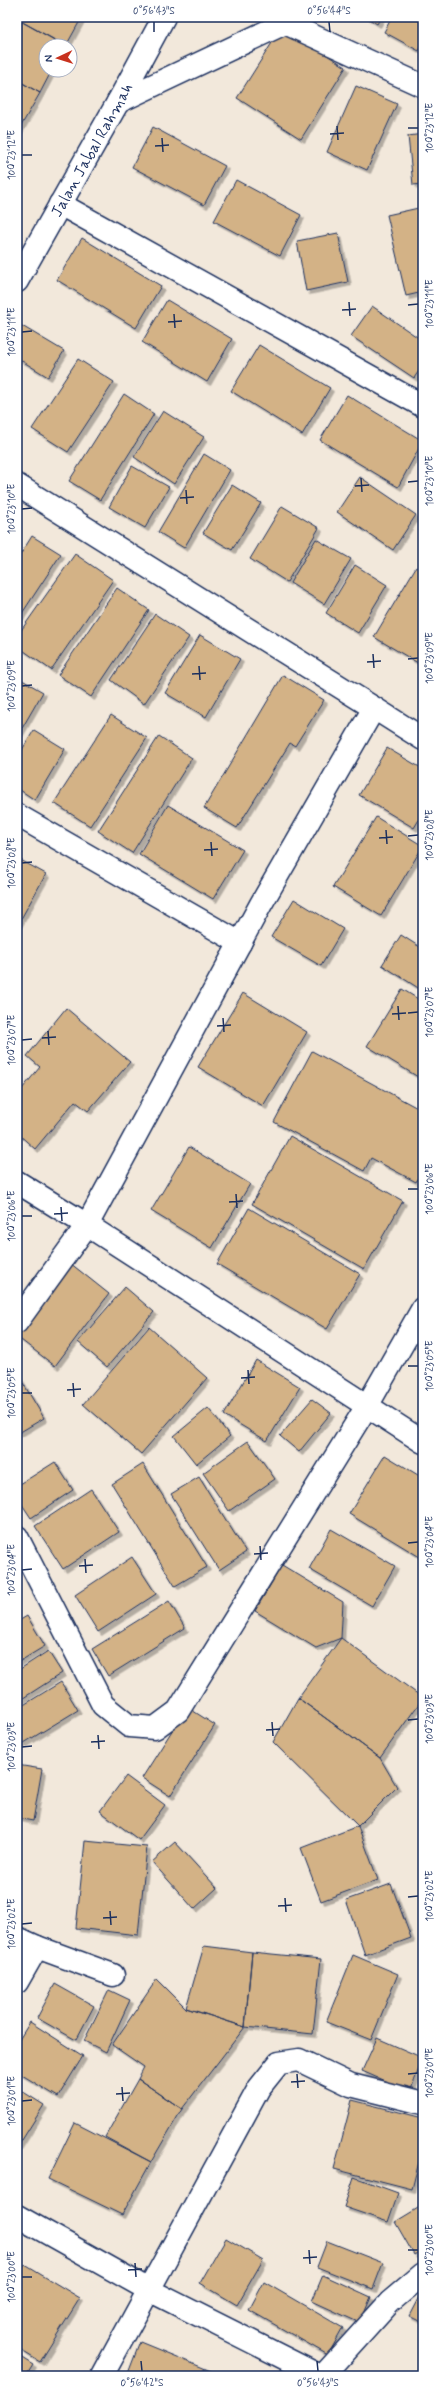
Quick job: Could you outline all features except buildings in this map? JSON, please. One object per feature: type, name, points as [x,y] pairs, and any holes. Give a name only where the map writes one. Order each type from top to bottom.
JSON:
[{"type":"street","name":"Jalan Jabal Rahmah","points":[[17,281],[164,17]]},
{"type":"street","points":[[118,102],[285,23],[423,86]]},
{"type":"street","points":[[60,204],[423,406]]},
{"type":"street","points":[[17,485],[423,739]]},
{"type":"street","points":[[17,1322],[87,1224],[240,943],[374,708]]},
{"type":"street","points":[[17,815],[240,943]]},
{"type":"street","points":[[17,1182],[87,1224],[423,1442]]},
{"type":"street","points":[[17,1537],[102,1705],[129,1726],[155,1728],[178,1711],[367,1406],[423,1308]]},
{"type":"street","points":[[17,1938],[37,1948],[113,1975]]},
{"type":"street","points":[[17,1982],[37,1948]]},
{"type":"street","points":[[102,2376],[259,2088],[279,2063],[299,2060],[351,2085],[423,2103]]},
{"type":"street","points":[[17,2216],[149,2290],[322,2376],[390,2302],[423,2274]]}]
